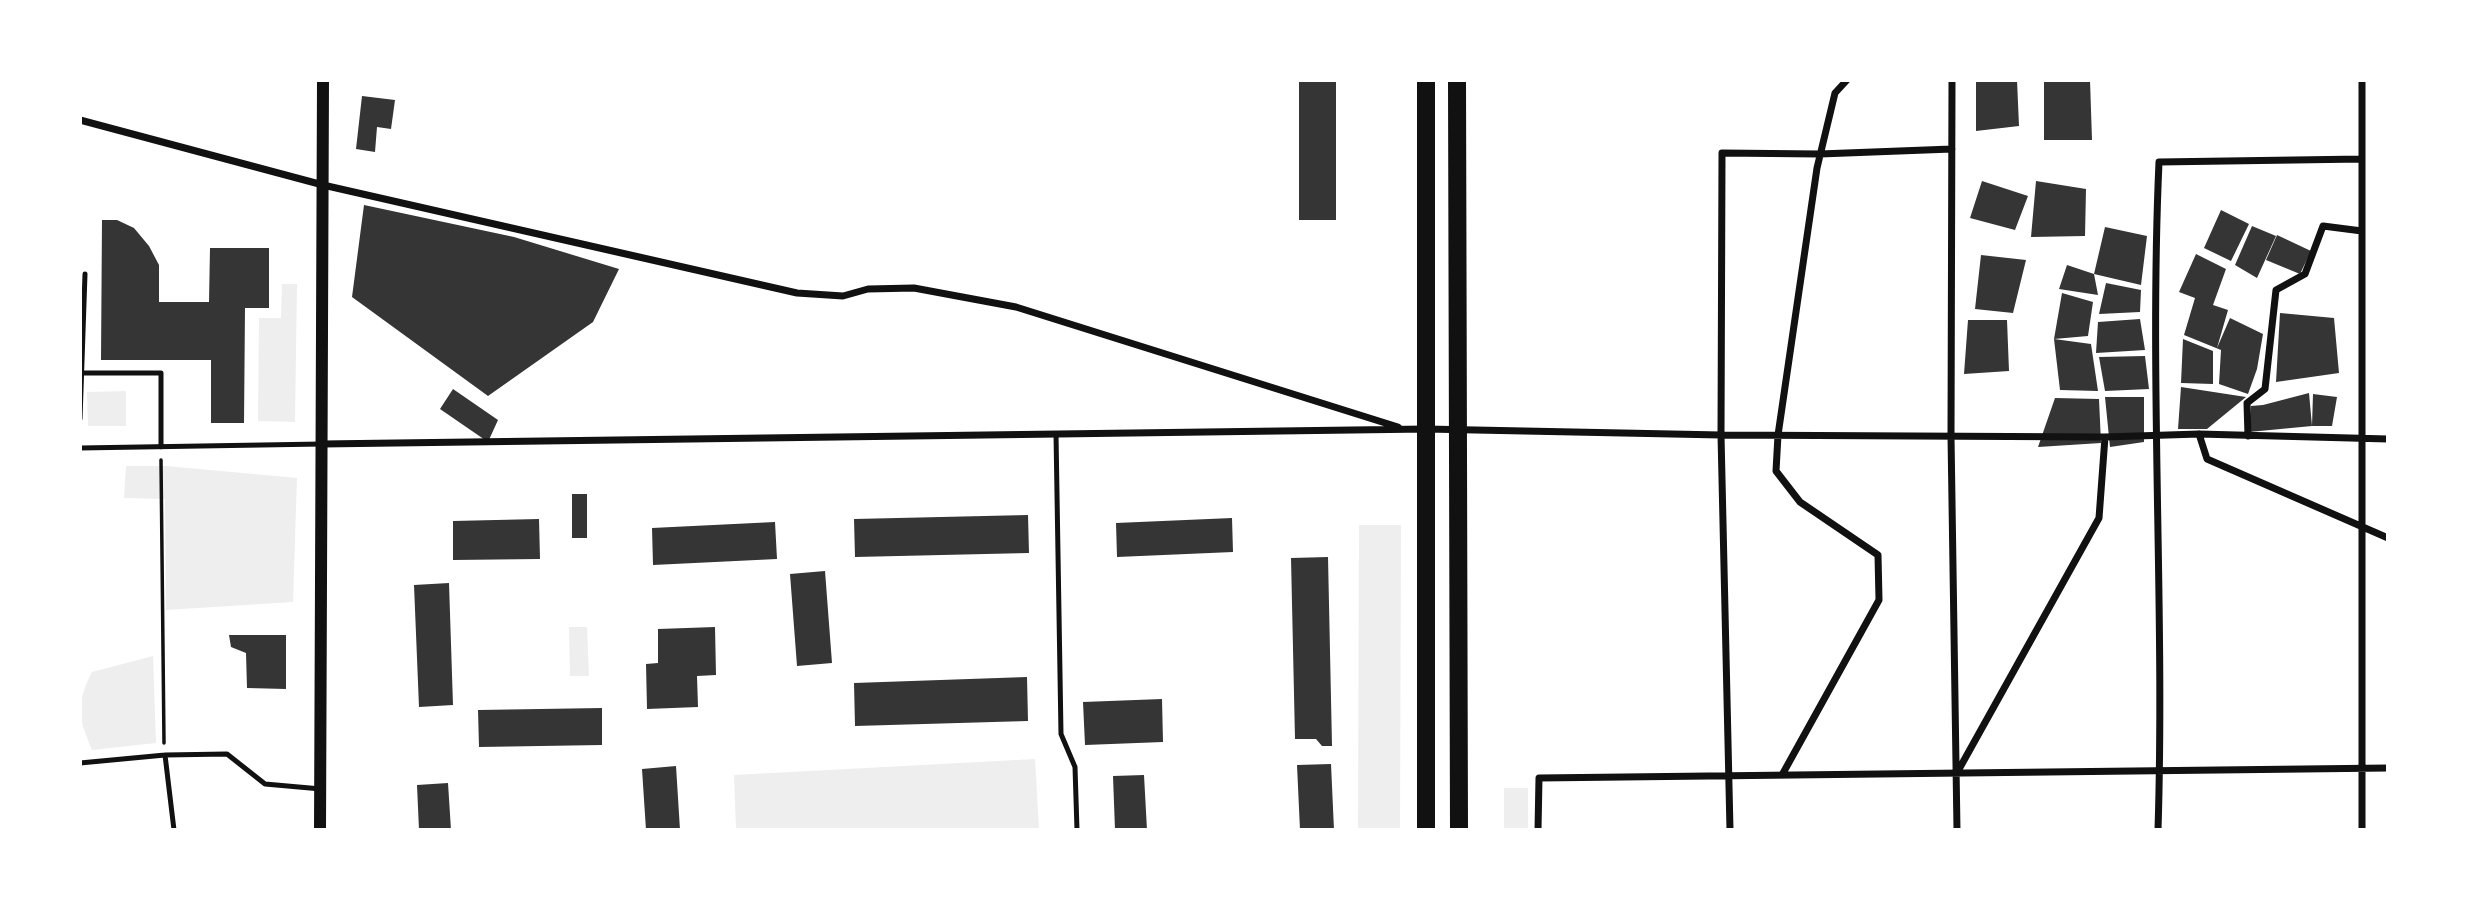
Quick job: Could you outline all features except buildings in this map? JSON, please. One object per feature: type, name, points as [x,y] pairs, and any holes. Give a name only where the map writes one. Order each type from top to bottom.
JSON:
[{"type":"main road","points":[[1426,80],[1426,830]]},
{"type":"main road","points":[[1457,80],[1459,830]]},
{"type":"street","points":[[320,830],[323,80]]},
{"type":"street","points":[[1782,775],[1879,600],[1878,555],[1800,502],[1776,471],[1778,435],[1820,154],[1835,93],[1847,80]]},
{"type":"street","points":[[1952,80],[1951,436],[1957,830]]},
{"type":"street","points":[[2362,80],[2362,830]]},
{"type":"street","points":[[80,120],[323,186],[797,293],[843,296],[868,289],[914,288],[1016,307],[1406,430]]},
{"type":"street","points":[[1730,830],[1721,435],[1722,153],[1820,154],[1952,149]]},
{"type":"street","points":[[2158,830],[2160,556],[2156,435],[2156,229],[2159,162],[2362,159]]},
{"type":"street","points":[[2248,436],[2248,403],[2265,389],[2276,290],[2305,274],[2323,226],[2362,230]]},
{"type":"street","points":[[322,444],[1426,429],[1721,435],[2199,435],[2388,439]]},
{"type":"street","points":[[2199,435],[2207,458],[2388,538]]},
{"type":"street","points":[[1957,773],[2099,518],[2105,437]]},
{"type":"street","points":[[1538,830],[1539,778],[2388,768]]},
{"type":"lane","points":[[80,419],[85,274]]},
{"type":"lane","points":[[82,373],[161,373],[161,447]]},
{"type":"lane","points":[[1056,434],[1061,734],[1075,767],[1077,830]]},
{"type":"lane","points":[[80,448],[322,444]]},
{"type":"lane","points":[[80,763],[164,755],[227,754],[265,784],[321,789]]},
{"type":"lane","points":[[164,755],[174,830]]},
{"type":"path","points":[[161,447],[164,755]]},
{"type":"shaded area","points":[[282,284],[297,284],[295,422],[258,421],[259,318],[281,318]]},
{"type":"shaded area","points":[[126,391],[126,426],[88,426],[87,392]]},
{"type":"shaded area","points":[[126,466],[166,466],[297,478],[293,602],[166,610],[165,499],[124,498]]},
{"type":"shaded area","points":[[1359,525],[1401,525],[1400,829],[1358,829]]},
{"type":"shaded area","points":[[569,627],[587,627],[589,676],[570,676]]},
{"type":"shaded area","points":[[153,656],[156,743],[92,750],[80,711],[83,694],[92,672]]},
{"type":"shaded area","points":[[1035,759],[1039,829],[736,829],[734,775]]},
{"type":"shaded area","points":[[1504,788],[1528,788],[1528,829],[1504,829]]}]
